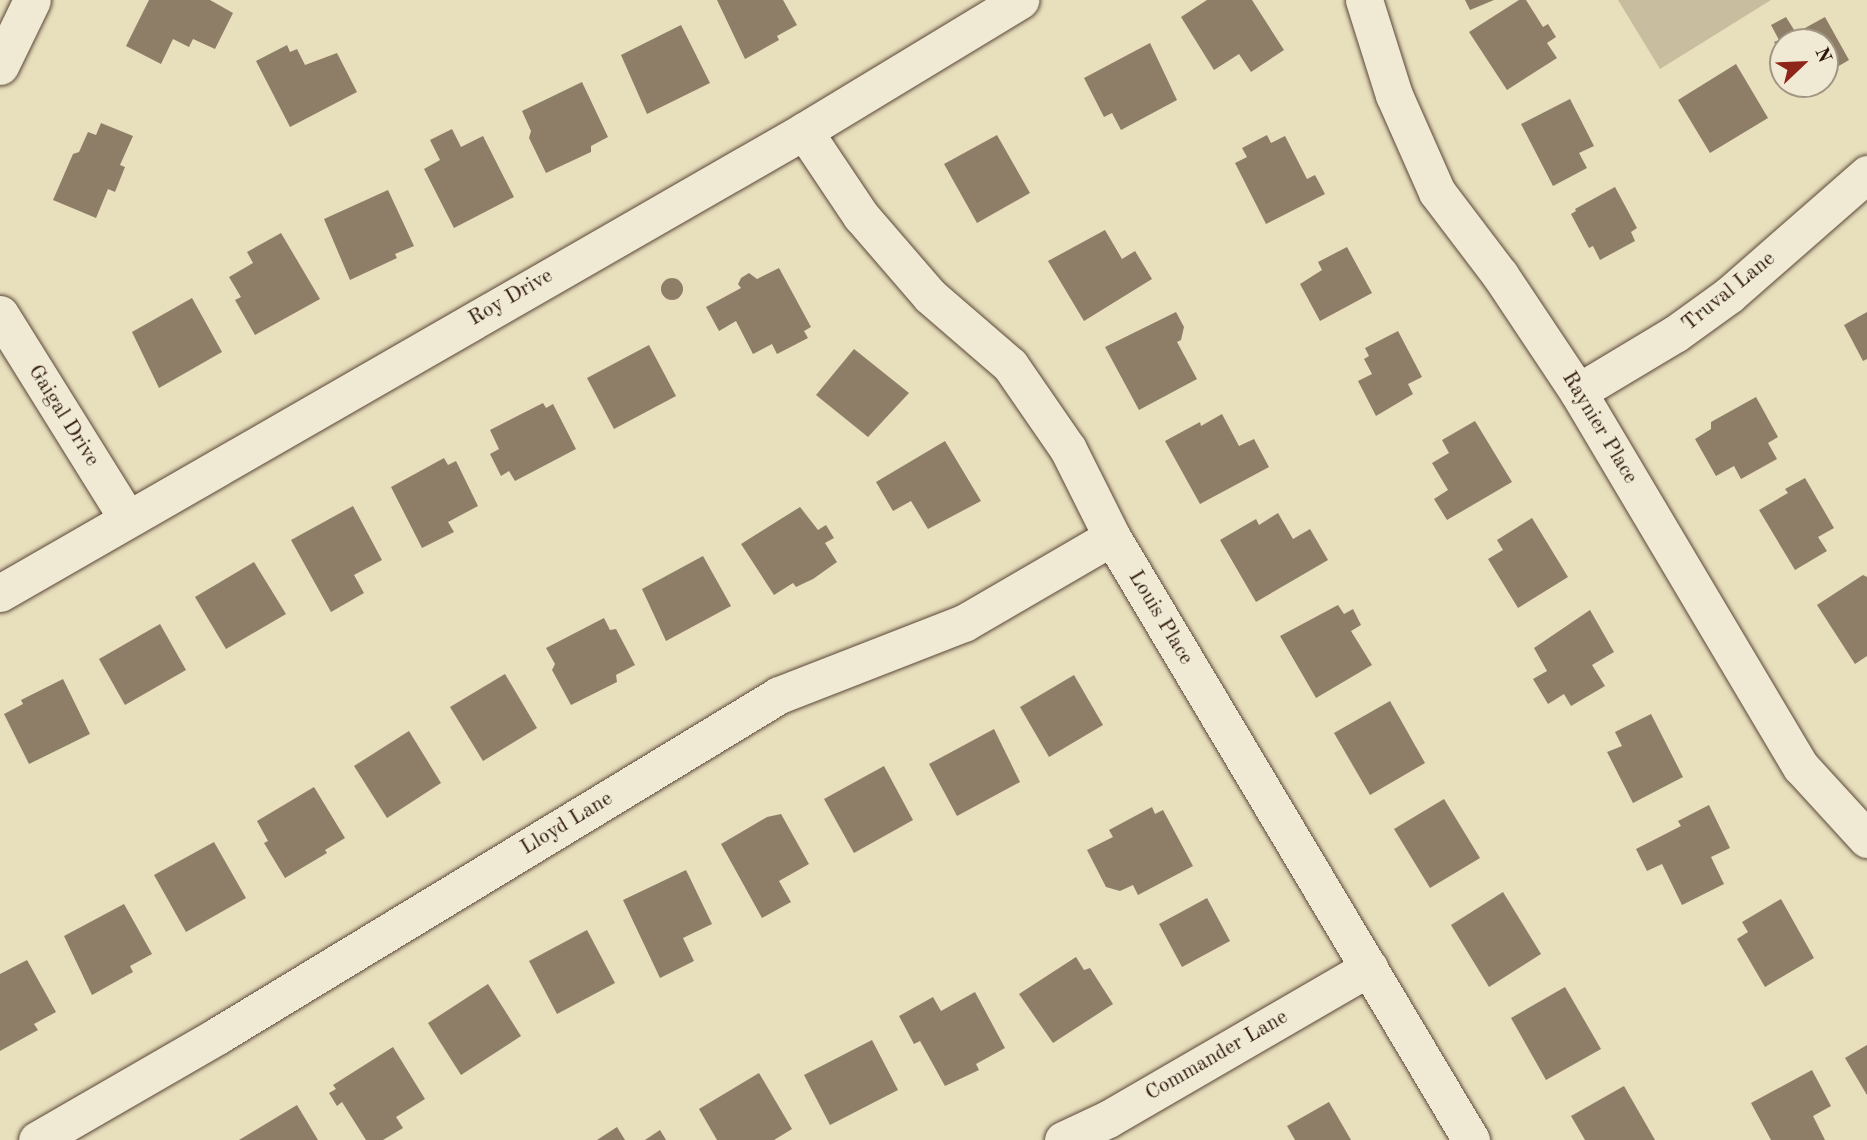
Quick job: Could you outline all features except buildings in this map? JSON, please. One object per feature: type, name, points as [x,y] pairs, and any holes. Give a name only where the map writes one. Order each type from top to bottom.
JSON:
[{"type":"street","points":[[0,66],[32,0]]},
{"type":"street","name":"Roy Drive","points":[[0,593],[804,131],[1020,0]]},
{"type":"street","name":"Raynier Place","points":[[1364,0],[1394,95],[1437,192],[1500,275],[1578,393],[1801,767],[1867,839]]},
{"type":"street","name":"Louis Place","points":[[804,131],[861,216],[930,296],[1010,365],[1068,449],[1112,537],[1471,1140]]},
{"type":"street","name":"Truval Lane","points":[[1578,393],[1675,334],[1730,295],[1867,174]]},
{"type":"street","name":"Gaigal Drive","points":[[0,314],[127,518]]},
{"type":"street","name":"Lloyd Lane","points":[[37,1140],[217,1036],[779,695],[964,623],[1112,537]]},
{"type":"street","name":"Commander Lane","points":[[1063,1140],[1108,1119],[1369,968]]},
{"type":"shaded area","points":[[1618,0],[1771,0],[1660,69]]}]
